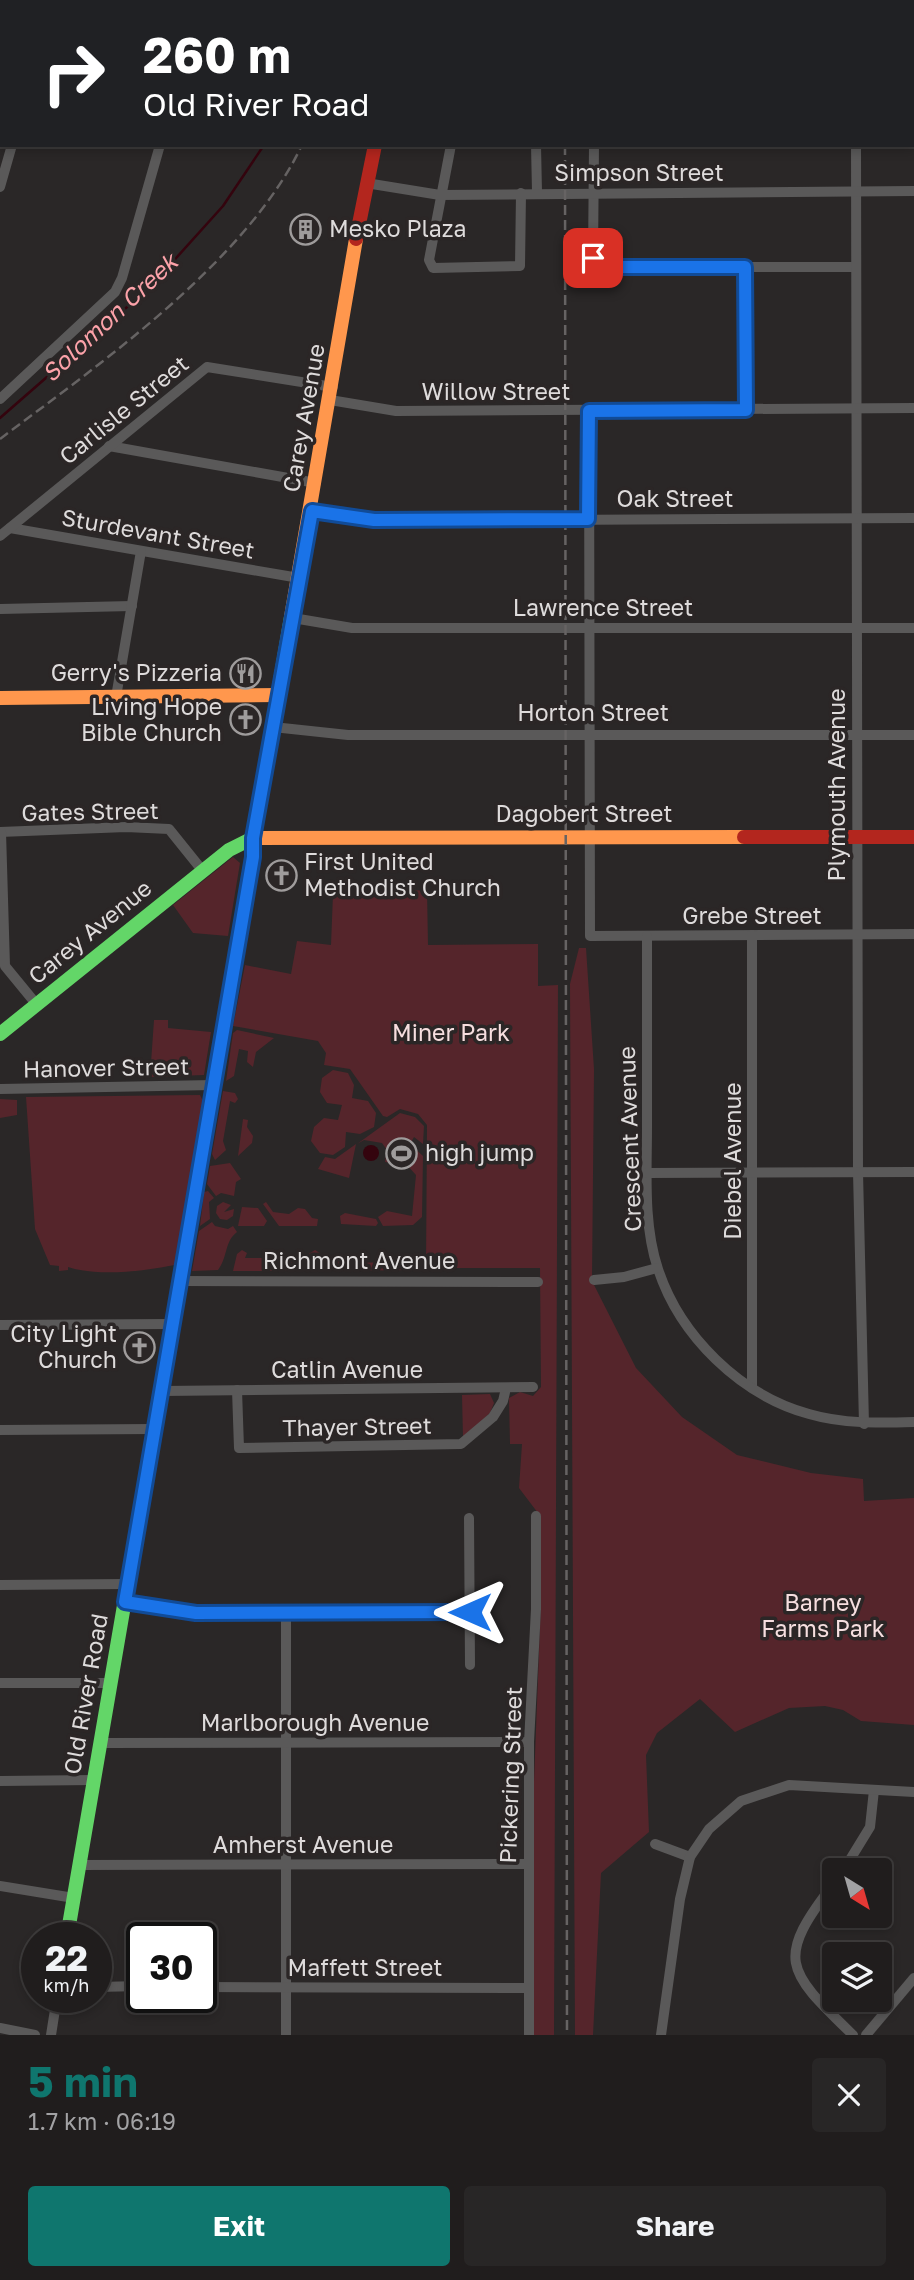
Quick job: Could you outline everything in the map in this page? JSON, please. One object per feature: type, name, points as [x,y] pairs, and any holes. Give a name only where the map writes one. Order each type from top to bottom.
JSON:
[{"type":"street","points":[[0,187],[11,147]]},
{"type":"street","points":[[0,399],[115,292],[122,278],[159,147]]},
{"type":"street","name":"Carey Avenue","points":[[0,1034],[229,849],[253,838],[312,511],[366,183],[375,147]]},
{"type":"street","points":[[451,147],[440,195],[430,266],[436,269],[520,266],[521,193]]},
{"type":"street","points":[[536,147],[537,192]]},
{"type":"street","points":[[594,147],[593,258],[596,264],[606,267],[856,267]]},
{"type":"street","name":"Plymouth Avenue","points":[[856,147],[858,1172],[864,1424]]},
{"type":"street","name":"Simpson Street","points":[[366,183],[440,195],[537,192],[914,191]]},
{"type":"street","points":[[745,267],[746,410]]},
{"type":"street","name":"Carlisle Street","points":[[0,536],[207,368],[331,394]]},
{"type":"street","name":"Willow Street","points":[[331,394],[396,411],[914,408]]},
{"type":"street","points":[[589,411],[589,836]]},
{"type":"street","points":[[109,446],[316,483]]},
{"type":"street","name":"Oak Street","points":[[312,511],[374,520],[914,518]]},
{"type":"street","name":"Sturdevant Street","points":[[10,528],[299,578]]},
{"type":"street","points":[[116,697],[141,551]]},
{"type":"street","points":[[0,610],[132,606]]},
{"type":"street","name":"Lawrence Street","points":[[293,618],[352,628],[914,628]]},
{"type":"street","points":[[0,698],[279,695]]},
{"type":"street","name":"Horton Street","points":[[273,727],[348,735],[914,735]]},
{"type":"street","name":"Gates Street","points":[[1,832],[126,827],[169,829],[202,870]]},
{"type":"street","points":[[1,832],[5,965],[37,1004]]},
{"type":"street","name":"Grebe Street","points":[[589,836],[590,936],[914,934]]},
{"type":"street","name":"Dagobert Street","points":[[253,838],[914,837]]},
{"type":"street","name":"Old River Road","points":[[70,1922],[162,1391],[253,838]]},
{"type":"street","name":"Diebel Avenue","points":[[752,934],[752,1388]]},
{"type":"street","name":"Crescent Avenue","points":[[647,936],[649,1227],[657,1268],[688,1328],[710,1354],[752,1388],[810,1415],[864,1424],[914,1422]]},
{"type":"street","name":"Hanover Street","points":[[0,1089],[213,1085]]},
{"type":"street","points":[[647,1173],[914,1172]]},
{"type":"street","points":[[594,1280],[624,1277],[657,1268]]},
{"type":"street","name":"Richmont Avenue","points":[[179,1281],[538,1282]]},
{"type":"street","points":[[0,1325],[172,1324]]},
{"type":"street","name":"Catlin Avenue","points":[[162,1391],[533,1387]]},
{"type":"street","name":"Thayer Street","points":[[237,1390],[239,1448],[461,1444],[493,1417],[503,1401],[506,1388]]},
{"type":"street","points":[[0,1430],[155,1429]]},
{"type":"street","name":"Pickering Street","points":[[529,2035],[527,1864],[529,1742],[536,1609],[536,1516]]},
{"type":"street","points":[[469,1518],[470,1665]]},
{"type":"street","points":[[0,1585],[128,1584]]},
{"type":"street","points":[[125,1602],[196,1613],[470,1612]]},
{"type":"street","points":[[286,1613],[286,2035]]},
{"type":"street","points":[[0,1683],[110,1683]]},
{"type":"street","name":"Marlborough Avenue","points":[[100,1743],[529,1742]]},
{"type":"street","points":[[0,1781],[94,1780]]},
{"type":"street","points":[[662,2035],[680,1899],[690,1857],[709,1829],[728,1811],[757,1794],[789,1786],[914,1792]]},
{"type":"street","points":[[851,1858],[870,1827],[874,1790]]},
{"type":"street","points":[[655,1844],[690,1857]]},
{"type":"street","name":"Amherst Avenue","points":[[79,1865],[527,1864]]},
{"type":"street","points":[[0,1886],[74,1899]]},
{"type":"street","points":[[822,1901],[797,1938],[797,1965],[807,1990],[853,2035]]},
{"type":"street","points":[[866,2035],[914,1978]]},
{"type":"street","name":"Maffett Street","points":[[217,1987],[529,1988]]},
{"type":"street","points":[[51,2035],[54,2013]]},
{"type":"street","points":[[0,2028],[35,2035]]},
{"type":"green space","points":[[233,857],[240,863],[228,936],[193,933],[173,905]]},
{"type":"green space","name":"Miner Park","points":[[427,890],[428,945],[538,944],[538,986],[558,985],[554,2035],[534,2035],[533,1807],[541,1601],[541,1517],[519,1488],[522,1444],[510,1444],[509,1398],[520,1392],[533,1396],[541,1387],[540,1268],[426,1268],[427,1125],[418,1114],[400,1109],[387,1117],[383,1116],[350,1069],[324,1065],[326,1053],[318,1041],[233,1026],[245,965],[291,974],[297,941],[331,945],[333,894]]},
{"type":"green space","name":"Barney Farms Park","points":[[579,948],[586,948],[594,1069],[592,1281],[636,1368],[682,1417],[737,1455],[811,1473],[863,1479],[864,1501],[914,1498],[914,1725],[861,1721],[843,1710],[825,1706],[789,1708],[735,1732],[700,1699],[657,1733],[646,1755],[649,1832],[601,1873],[593,2035],[575,2035],[570,984]]},
{"type":"green space","points":[[154,1020],[168,1020],[168,1028],[211,1032],[204,1075],[150,1077]]},
{"type":"green space","points":[[237,1030],[274,1038],[256,1052],[253,1067],[247,1062],[248,1051],[239,1049],[234,1076],[226,1081],[233,1033]]},
{"type":"green space","points":[[333,1070],[348,1073],[354,1085],[352,1098],[368,1101],[376,1113],[374,1127],[360,1134],[346,1132],[345,1147],[333,1155],[320,1153],[311,1141],[314,1127],[324,1118],[338,1120],[342,1105],[327,1103],[320,1092],[322,1078]]},
{"type":"green space","points":[[223,1091],[235,1093],[238,1099],[235,1103],[230,1101],[223,1141],[226,1150],[215,1160],[212,1154]]},
{"type":"green space","points":[[200,1095],[203,1101],[175,1265],[135,1271],[93,1272],[68,1267],[68,1270],[59,1271],[59,1266],[50,1265],[35,1229],[26,1097]]},
{"type":"green space","points":[[0,1099],[17,1100],[17,1115],[0,1118]]},
{"type":"green space","points":[[400,1113],[415,1117],[424,1126],[423,1144],[414,1137],[410,1144],[423,1156],[422,1217],[413,1225],[383,1226],[378,1217],[387,1211],[412,1216],[416,1175],[407,1165],[385,1162],[387,1150],[382,1143],[364,1140],[357,1144]]},
{"type":"green space","points":[[243,1119],[248,1120],[247,1127],[253,1136],[252,1143],[238,1156]]},
{"type":"green space","points":[[356,1144],[349,1178],[318,1169],[325,1157],[335,1159]]},
{"type":"green space","points":[[230,1163],[241,1179],[236,1182],[234,1196],[221,1193],[216,1196],[207,1184],[210,1166]]},
{"type":"green space","points":[[208,1191],[214,1198],[209,1202],[210,1219],[200,1226],[204,1192]]},
{"type":"green space","points":[[223,1202],[231,1205],[224,1212],[234,1209],[233,1216],[227,1220],[220,1219],[216,1213],[217,1206]]},
{"type":"green space","points":[[266,1202],[273,1212],[289,1214],[298,1208],[305,1209],[312,1218],[318,1219],[317,1226],[279,1226],[263,1204]]},
{"type":"green space","points":[[242,1207],[258,1208],[267,1221],[264,1226],[238,1226]]},
{"type":"green space","points":[[345,1213],[376,1219],[378,1223],[376,1226],[341,1224],[340,1216]]},
{"type":"green space","points":[[212,1222],[215,1226],[228,1229],[233,1226],[237,1232],[230,1240],[218,1270],[192,1271],[199,1231]]},
{"type":"green space","points":[[242,1250],[247,1253],[245,1258],[302,1258],[315,1250],[323,1255],[325,1264],[321,1271],[233,1271],[237,1254]]},
{"type":"green space","points":[[337,1255],[346,1263],[408,1262],[406,1257],[409,1255],[412,1258],[412,1270],[334,1271]]},
{"type":"green space","points":[[490,1394],[494,1403],[490,1413],[463,1438],[462,1395]]},
{"type":"shaded area","points":[[371,1145],[377,1147],[377,1159],[371,1161],[365,1159],[363,1153],[365,1147]]},
{"type":"waterway","name":"Solomon Creek","points":[[0,418],[150,287],[223,206],[263,147]]},
{"type":"railway","points":[[0,439],[125,343],[209,269],[246,229],[277,188],[301,147]]},
{"type":"railway","points":[[565,147],[567,2035]]},
{"type":"traffic: fast","points":[[0,1034],[229,850],[253,838],[291,617]]},
{"type":"traffic: fast","points":[[207,1123],[252,861]]},
{"type":"traffic: fast","points":[[70,1922],[149,1460]]},
{"type":"traffic: slow","points":[[291,617],[356,239]]},
{"type":"traffic: slow","points":[[0,698],[279,695]]},
{"type":"traffic: slow","points":[[252,861],[253,838],[744,837]]},
{"type":"traffic: slow","points":[[149,1460],[207,1123]]},
{"type":"traffic: jam","points":[[356,239],[375,147]]},
{"type":"traffic: jam","points":[[744,837],[914,837]]},
{"type":"place","name":"Mesko Plaza","points":[[306,229]]},
{"type":"place","name":"Gerry's Pizzeria","points":[[245,673]]},
{"type":"place","name":"Living Hope Bible Church","points":[[245,720]]},
{"type":"place","name":"First United Methodist Church","points":[[281,875]]},
{"type":"place","name":"high jump","points":[[402,1153]]},
{"type":"place","name":"City Light Church","points":[[140,1347]]},
{"type":"route","points":[[470,1612],[196,1613],[125,1602],[162,1391],[198,1160],[253,857],[253,838],[312,511],[374,520],[588,519],[589,411],[746,410],[745,267],[606,267],[596,264],[593,258]]}]
